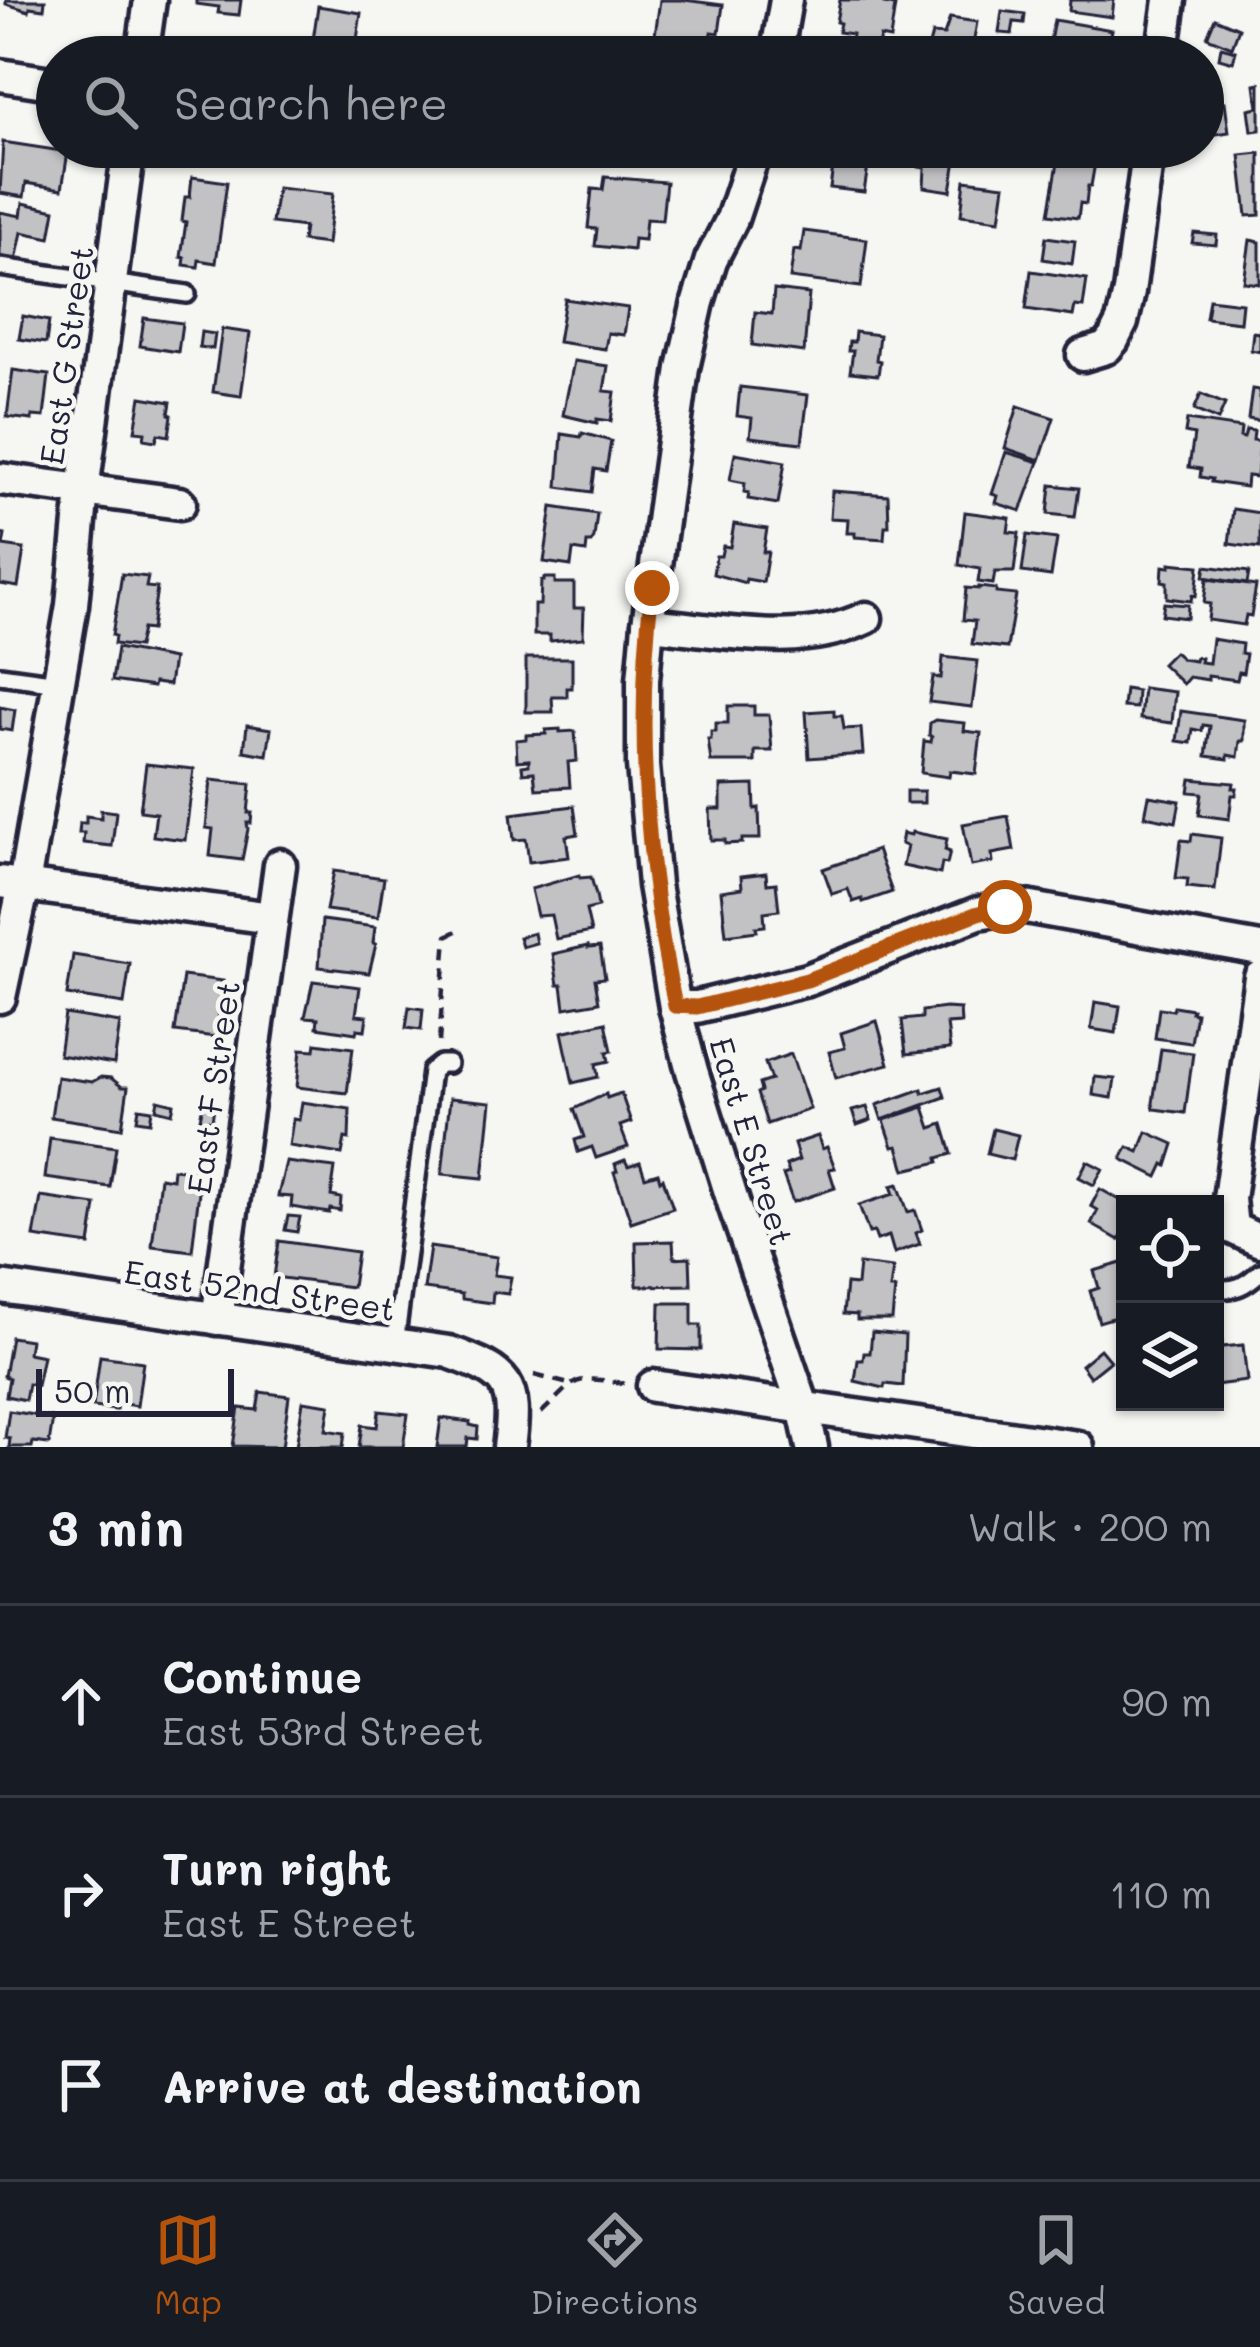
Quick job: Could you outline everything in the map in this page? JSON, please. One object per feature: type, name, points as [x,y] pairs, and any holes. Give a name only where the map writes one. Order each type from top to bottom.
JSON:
[{"type":"street","points":[[145,36],[150,0]]},
{"type":"street","points":[[780,36],[786,0]]},
{"type":"street","points":[[1165,36],[1170,0]]},
{"type":"street","points":[[0,75],[36,81]]},
{"type":"street","name":"East G Street","points":[[0,998],[12,883],[72,605],[82,490],[126,168]]},
{"type":"street","name":"East E Street","points":[[749,168],[711,260],[682,368],[647,624],[642,700],[646,819],[662,945],[692,1071],[803,1406],[812,1447]]},
{"type":"street","points":[[1083,355],[1106,348],[1122,322],[1146,168]]},
{"type":"street","points":[[0,479],[180,503]]},
{"type":"street","points":[[647,624],[791,637],[845,628],[866,618]]},
{"type":"street","name":"East F Street","points":[[217,1319],[280,865]]},
{"type":"street","points":[[12,883],[272,918]]},
{"type":"street","points":[[675,1006],[697,1007],[807,980],[991,909],[1019,906],[1260,949]]},
{"type":"street","points":[[1234,1226],[1234,1150],[1260,977]]},
{"type":"street","name":"East 52nd Street","points":[[0,1288],[449,1352],[504,1379]]},
{"type":"street","points":[[504,1379],[511,1398],[511,1437]]},
{"type":"street","points":[[653,1386],[1078,1447]]},
{"type":"lane","points":[[0,267],[187,294]]},
{"type":"lane","points":[[0,675],[58,683]]},
{"type":"lane","points":[[394,1344],[430,1071],[448,1064]]},
{"type":"lane","points":[[1224,1290],[1239,1288],[1260,1272]]},
{"type":"path","points":[[430,1071],[440,1035],[447,936],[463,928]]},
{"type":"path","points":[[504,1379],[530,1375],[569,1384]]},
{"type":"path","points":[[511,1437],[569,1384],[590,1378],[653,1386]]},
{"type":"building","points":[[6,0],[45,0],[44,9],[30,7],[29,11],[6,4]]},
{"type":"building","points":[[196,0],[241,0],[239,15],[218,13],[219,7],[196,4]]},
{"type":"building","points":[[660,0],[723,5],[719,33],[655,36]]},
{"type":"building","points":[[840,0],[885,0],[884,4],[895,6],[890,36],[852,36],[838,32],[840,23],[836,22]]},
{"type":"building","points":[[1070,0],[1114,0],[1112,17],[1069,11]]},
{"type":"building","points":[[318,6],[361,13],[358,36],[314,36]]},
{"type":"building","points":[[1002,11],[1025,14],[1024,23],[1014,22],[1012,34],[999,33]]},
{"type":"building","points":[[950,18],[977,22],[975,36],[931,36],[944,35]]},
{"type":"building","points":[[1215,18],[1239,28],[1232,47],[1224,44],[1224,36],[1207,36]]},
{"type":"building","points":[[1054,20],[1112,30],[1111,36],[1051,36]]},
{"type":"building","points":[[1224,48],[1236,51],[1233,62],[1224,59]]},
{"type":"building","points":[[1260,83],[1260,130],[1252,131],[1249,109],[1258,107],[1255,84]]},
{"type":"building","points":[[1224,102],[1229,132],[1224,133]]},
{"type":"building","points":[[3,142],[36,147],[36,168],[65,168],[62,189],[26,183],[24,197],[0,193]]},
{"type":"building","points":[[1260,153],[1260,215],[1247,216],[1240,155]]},
{"type":"building","points":[[833,168],[868,168],[864,192],[830,188]]},
{"type":"building","points":[[925,168],[955,168],[951,191],[924,187]]},
{"type":"building","points":[[1057,168],[1094,168],[1078,218],[1049,214]]},
{"type":"building","points":[[192,177],[227,182],[216,263],[199,260],[198,267],[184,265],[181,257],[185,197],[190,197]]},
{"type":"building","points":[[605,177],[666,182],[662,220],[646,219],[644,240],[634,239],[633,250],[595,246],[597,229],[588,228],[592,189],[603,190]]},
{"type":"building","points":[[965,180],[1005,185],[1000,220],[961,215]]},
{"type":"building","points":[[277,188],[333,194],[327,244],[302,241],[304,227],[272,223]]},
{"type":"building","points":[[23,203],[55,210],[50,238],[22,232],[16,261],[0,257],[0,212],[21,216]]},
{"type":"building","points":[[804,231],[867,239],[861,287],[790,278],[794,250],[801,251]]},
{"type":"building","points":[[1194,233],[1217,235],[1216,245],[1192,243]]},
{"type":"building","points":[[1046,237],[1075,241],[1072,264],[1043,259]]},
{"type":"building","points":[[1250,240],[1260,242],[1260,284],[1244,282]]},
{"type":"building","points":[[1031,271],[1087,279],[1083,307],[1075,306],[1073,316],[1026,309]]},
{"type":"building","points":[[774,290],[809,294],[804,352],[752,345],[755,312],[772,314]]},
{"type":"building","points":[[565,299],[628,308],[624,335],[608,333],[605,349],[558,342]]},
{"type":"building","points":[[1209,299],[1242,303],[1240,322],[1206,318]]},
{"type":"building","points":[[23,316],[49,321],[46,343],[19,339]]},
{"type":"building","points":[[144,318],[182,323],[178,352],[140,346]]},
{"type":"building","points":[[1260,328],[1260,352],[1251,350],[1253,332],[1259,333]]},
{"type":"building","points":[[222,329],[250,333],[241,396],[213,392]]},
{"type":"building","points":[[201,332],[215,334],[213,349],[199,347]]},
{"type":"building","points":[[855,332],[879,335],[878,375],[850,372],[853,351],[848,351],[849,342],[854,342]]},
{"type":"building","points":[[574,361],[608,366],[604,391],[615,392],[611,421],[597,419],[597,423],[563,415]]},
{"type":"building","points":[[13,370],[49,375],[44,417],[7,417]]},
{"type":"building","points":[[740,387],[808,395],[802,443],[750,437],[752,418],[737,416]]},
{"type":"building","points":[[1252,389],[1260,390],[1260,421],[1248,419]]},
{"type":"building","points":[[1201,394],[1225,404],[1218,420],[1194,410]]},
{"type":"building","points":[[141,397],[171,402],[169,436],[158,434],[156,441],[135,431]]},
{"type":"building","points":[[1018,406],[1054,418],[1040,460],[1005,448]]},
{"type":"building","points":[[1187,420],[1241,428],[1244,438],[1246,430],[1254,431],[1253,440],[1260,441],[1257,477],[1247,476],[1246,487],[1200,477],[1201,469],[1189,467],[1194,435],[1185,433]]},
{"type":"building","points":[[582,433],[611,441],[606,471],[595,469],[592,492],[558,487],[562,434],[581,437]]},
{"type":"building","points":[[1006,452],[1039,462],[1021,511],[996,503],[998,496],[992,494]]},
{"type":"building","points":[[735,453],[785,462],[778,504],[748,499],[745,483],[730,480]]},
{"type":"building","points":[[1051,485],[1079,488],[1075,517],[1048,514]]},
{"type":"building","points":[[832,491],[888,495],[889,526],[885,526],[884,539],[855,537],[847,533],[848,519],[830,518]]},
{"type":"building","points":[[552,507],[597,514],[594,538],[586,552],[573,550],[571,566],[544,562]]},
{"type":"building","points":[[1233,509],[1260,513],[1260,548],[1229,544]]},
{"type":"building","points":[[965,512],[1010,518],[1008,532],[1019,533],[1014,572],[995,572],[993,584],[978,582],[980,569],[959,565]]},
{"type":"building","points":[[734,524],[767,529],[763,582],[746,579],[745,583],[713,574],[716,556],[721,556],[723,546],[730,547]]},
{"type":"building","points":[[0,534],[5,535],[3,546],[24,549],[18,587],[0,584]]},
{"type":"building","points":[[1027,535],[1057,539],[1051,576],[1022,572]]},
{"type":"building","points":[[1170,563],[1199,566],[1196,596],[1191,601],[1167,598],[1163,566],[1170,567]]},
{"type":"building","points":[[1206,566],[1249,572],[1247,584],[1204,577]]},
{"type":"building","points":[[122,574],[148,577],[146,587],[157,588],[151,630],[142,629],[138,647],[114,644],[112,635]]},
{"type":"building","points":[[544,578],[574,583],[574,608],[584,608],[583,638],[550,641],[550,635],[534,635],[534,605],[540,605]]},
{"type":"building","points":[[1207,579],[1256,586],[1251,616],[1246,615],[1244,625],[1208,620]]},
{"type":"building","points":[[966,588],[1016,595],[1007,648],[972,644],[975,621],[963,620]]},
{"type":"building","points":[[1164,603],[1188,605],[1187,618],[1162,615]]},
{"type":"building","points":[[1212,639],[1242,644],[1241,653],[1246,654],[1237,680],[1189,677],[1183,684],[1162,664],[1174,652],[1182,659],[1195,661],[1196,657],[1209,663]]},
{"type":"building","points":[[117,648],[173,659],[169,685],[112,681]]},
{"type":"building","points":[[943,657],[978,661],[972,707],[929,702],[933,677],[941,678]]},
{"type":"building","points":[[526,658],[572,658],[572,688],[567,688],[567,697],[552,697],[553,712],[526,712]]},
{"type":"building","points":[[1143,688],[1175,692],[1172,723],[1140,719]]},
{"type":"building","points":[[1125,689],[1137,691],[1136,708],[1123,707]]},
{"type":"building","points":[[728,706],[754,706],[754,715],[769,715],[772,751],[755,751],[755,762],[711,762],[708,739],[716,723],[728,723]]},
{"type":"building","points":[[0,707],[15,710],[12,731],[0,729]]},
{"type":"building","points":[[834,710],[834,716],[842,716],[844,729],[861,728],[863,754],[809,758],[806,712]]},
{"type":"building","points":[[1181,711],[1244,720],[1238,757],[1206,756],[1210,726],[1193,729],[1191,743],[1177,741]]},
{"type":"building","points":[[930,723],[965,723],[964,731],[981,733],[976,774],[921,773],[924,741],[931,742]]},
{"type":"building","points":[[247,725],[271,729],[267,755],[244,751]]},
{"type":"building","points":[[560,729],[575,731],[577,761],[568,762],[570,787],[536,789],[534,772],[523,773],[522,766],[529,765],[529,760],[517,761],[516,740]]},
{"type":"building","points":[[146,764],[194,769],[185,840],[153,836],[156,813],[140,811]]},
{"type":"building","points":[[1191,779],[1234,783],[1237,788],[1229,819],[1199,815],[1202,793],[1189,792]]},
{"type":"building","points":[[211,780],[251,784],[251,823],[247,823],[242,860],[210,856],[213,829],[206,828]]},
{"type":"building","points":[[754,785],[760,839],[725,844],[725,840],[711,840],[710,809],[721,809],[721,786]]},
{"type":"building","points":[[906,791],[924,791],[924,803],[906,803]]},
{"type":"building","points":[[1149,796],[1180,801],[1176,822],[1145,816]]},
{"type":"building","points":[[574,806],[578,834],[566,836],[569,857],[529,862],[526,839],[514,840],[511,814]]},
{"type":"building","points":[[101,810],[116,812],[112,846],[83,843],[84,833],[79,833],[86,816],[101,818]]},
{"type":"building","points":[[1008,816],[1014,850],[992,854],[993,862],[971,866],[963,824]]},
{"type":"building","points":[[903,833],[947,839],[945,850],[950,852],[940,874],[903,866],[907,846],[901,844]]},
{"type":"building","points":[[1192,834],[1221,838],[1215,890],[1187,887],[1188,879],[1176,878],[1181,840],[1191,841]]},
{"type":"building","points":[[877,850],[892,892],[863,902],[853,902],[848,889],[832,894],[823,869]]},
{"type":"building","points":[[334,871],[384,878],[378,917],[326,910]]},
{"type":"building","points":[[766,873],[767,884],[776,883],[779,910],[764,912],[765,926],[756,927],[757,931],[726,935],[721,891],[742,888],[741,876]]},
{"type":"building","points":[[579,875],[591,877],[596,895],[598,907],[586,910],[591,932],[556,939],[551,915],[537,916],[531,889]]},
{"type":"building","points":[[322,920],[375,927],[369,973],[319,967]]},
{"type":"building","points":[[534,933],[536,943],[522,947],[519,937]]},
{"type":"building","points":[[600,947],[605,978],[595,979],[599,1002],[565,1008],[553,954]]},
{"type":"building","points":[[73,955],[130,964],[124,1004],[67,995]]},
{"type":"building","points":[[183,976],[223,981],[216,1037],[175,1032]]},
{"type":"building","points":[[313,981],[360,987],[356,1015],[367,1016],[365,1030],[317,1027],[318,1018],[305,1017]]},
{"type":"building","points":[[1095,1002],[1120,1006],[1116,1033],[1091,1029]]},
{"type":"building","points":[[1174,1006],[1196,1013],[1191,1043],[1155,1038],[1159,1008],[1173,1010]]},
{"type":"building","points":[[409,1007],[423,1009],[421,1030],[406,1028]]},
{"type":"building","points":[[945,1008],[960,1009],[961,1023],[947,1024],[950,1049],[906,1054],[902,1020]]},
{"type":"building","points":[[65,1014],[120,1023],[114,1064],[59,1055]]},
{"type":"building","points":[[877,1021],[889,1064],[836,1078],[829,1052],[845,1048],[841,1033]]},
{"type":"building","points":[[606,1022],[612,1051],[607,1052],[609,1061],[596,1064],[598,1077],[573,1083],[562,1032]]},
{"type":"building","points":[[316,1043],[353,1048],[347,1093],[297,1087],[301,1049],[315,1050]]},
{"type":"building","points":[[1161,1049],[1193,1053],[1185,1113],[1154,1109]]},
{"type":"building","points":[[791,1054],[810,1109],[767,1124],[757,1093],[759,1084],[771,1080],[765,1063]]},
{"type":"building","points":[[57,1077],[92,1082],[111,1078],[128,1087],[122,1128],[51,1117]]},
{"type":"building","points":[[1095,1077],[1115,1079],[1112,1098],[1093,1095]]},
{"type":"building","points":[[942,1087],[945,1097],[882,1120],[877,1105]]},
{"type":"building","points":[[621,1093],[631,1122],[620,1126],[628,1147],[596,1158],[592,1147],[578,1152],[575,1140],[584,1137],[574,1109],[606,1094],[607,1098]]},
{"type":"building","points":[[450,1098],[491,1102],[483,1178],[442,1174]]},
{"type":"building","points":[[158,1100],[174,1104],[172,1113],[156,1109]]},
{"type":"building","points":[[302,1102],[350,1109],[349,1139],[345,1138],[342,1154],[289,1146],[293,1119],[299,1120]]},
{"type":"building","points":[[203,1104],[214,1106],[212,1121],[200,1119]]},
{"type":"building","points":[[867,1107],[871,1120],[857,1125],[852,1111]]},
{"type":"building","points":[[924,1107],[931,1128],[943,1124],[952,1154],[905,1170],[884,1120]]},
{"type":"building","points":[[139,1108],[152,1110],[150,1122],[137,1120]]},
{"type":"building","points":[[993,1129],[1018,1135],[1012,1160],[987,1154]]},
{"type":"building","points":[[1147,1132],[1174,1144],[1158,1177],[1122,1159],[1128,1147],[1139,1152]]},
{"type":"building","points":[[818,1136],[835,1168],[829,1169],[835,1188],[793,1202],[783,1175],[789,1173],[786,1165],[799,1160],[794,1144]]},
{"type":"building","points":[[50,1138],[116,1147],[110,1187],[45,1178]]},
{"type":"building","points":[[625,1160],[628,1166],[640,1162],[645,1177],[658,1173],[663,1178],[673,1208],[631,1222],[614,1172],[615,1164]]},
{"type":"building","points":[[1087,1161],[1103,1169],[1094,1185],[1079,1177]]},
{"type":"building","points":[[286,1162],[335,1168],[331,1196],[341,1198],[340,1211],[291,1207],[292,1197],[278,1196]]},
{"type":"building","points":[[173,1169],[193,1171],[191,1182],[200,1183],[192,1251],[152,1246],[160,1177],[172,1179]]},
{"type":"building","points":[[898,1184],[908,1212],[915,1210],[922,1230],[916,1233],[920,1244],[894,1253],[889,1236],[877,1240],[874,1232],[869,1233],[859,1205],[894,1194],[891,1186]]},
{"type":"building","points":[[1100,1189],[1116,1198],[1116,1238],[1091,1224],[1098,1210],[1091,1206]]},
{"type":"building","points":[[41,1197],[96,1205],[90,1245],[34,1237]]},
{"type":"building","points":[[288,1216],[300,1217],[297,1232],[285,1230]]},
{"type":"building","points":[[279,1241],[357,1252],[352,1287],[274,1277]]},
{"type":"building","points":[[673,1241],[674,1258],[690,1257],[691,1285],[637,1286],[636,1242]]},
{"type":"building","points":[[430,1247],[497,1257],[494,1275],[511,1277],[508,1294],[493,1292],[492,1303],[424,1289]]},
{"type":"building","points":[[859,1264],[893,1268],[892,1320],[857,1320],[857,1315],[843,1314],[846,1284],[857,1285]]},
{"type":"building","points":[[1116,1265],[1116,1317],[1099,1322],[1090,1291],[1099,1288],[1094,1271]]},
{"type":"building","points":[[660,1303],[692,1303],[692,1325],[701,1325],[701,1350],[659,1349]]},
{"type":"building","points":[[872,1332],[905,1335],[903,1386],[885,1384],[884,1388],[855,1381],[858,1360],[870,1353]]},
{"type":"building","points":[[11,1337],[30,1340],[28,1353],[43,1356],[37,1386],[28,1384],[25,1400],[6,1396],[9,1378],[4,1376]]},
{"type":"building","points":[[1243,1345],[1247,1381],[1224,1384],[1224,1347]]},
{"type":"building","points":[[1100,1349],[1110,1361],[1090,1377],[1081,1365]]},
{"type":"building","points":[[100,1356],[143,1362],[137,1406],[93,1407]]},
{"type":"building","points":[[260,1392],[289,1396],[282,1447],[233,1446],[239,1408],[257,1410]]},
{"type":"building","points":[[303,1401],[330,1405],[326,1430],[345,1433],[343,1447],[296,1447]]},
{"type":"building","points":[[9,1411],[53,1418],[49,1444],[9,1447],[10,1439],[5,1438]]},
{"type":"building","points":[[379,1411],[408,1414],[403,1447],[359,1447],[362,1425],[377,1427]]},
{"type":"building","points":[[441,1418],[470,1422],[478,1427],[477,1439],[468,1438],[467,1447],[437,1447]]},
{"type":"route","points":[[652,588],[643,680],[643,766],[662,945],[675,1006],[697,1007],[771,991],[1005,907]]}]
